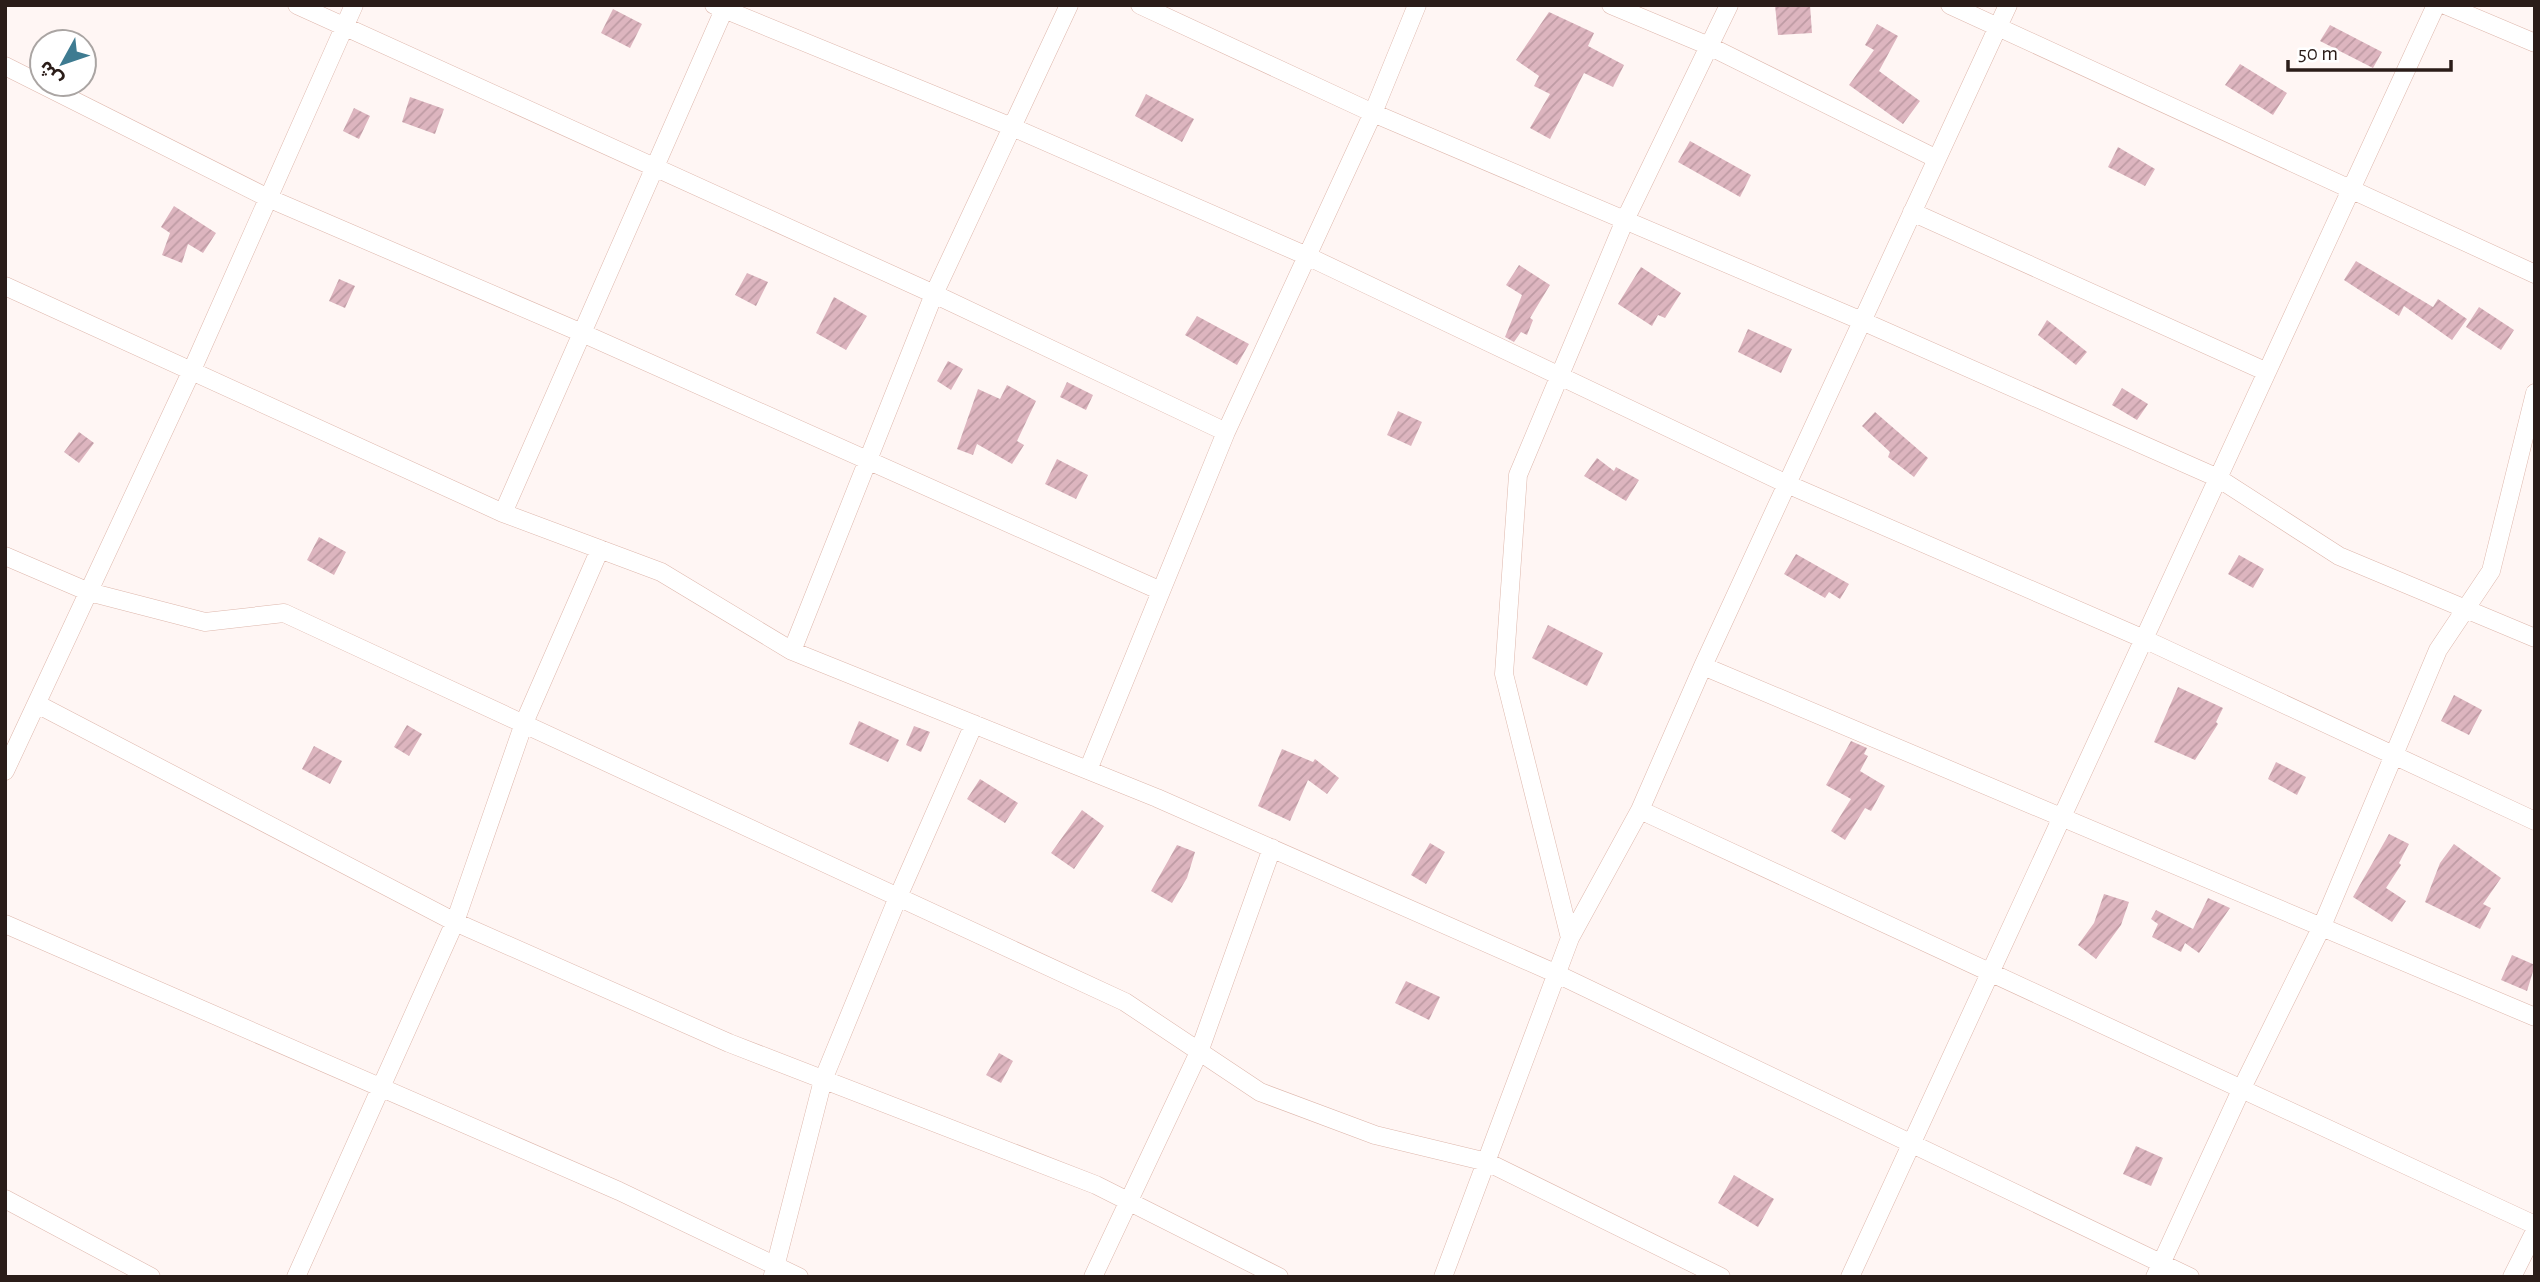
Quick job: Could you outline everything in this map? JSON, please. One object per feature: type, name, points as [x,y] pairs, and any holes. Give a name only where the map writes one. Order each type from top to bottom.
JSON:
[{"type":"street","points":[[297,5],[934,294],[1226,432]]},
{"type":"street","points":[[5,771],[192,370],[354,5]]},
{"type":"street","points":[[792,651],[934,294],[1069,5]]},
{"type":"street","points":[[1140,5],[1373,113],[1862,321],[2218,478],[2339,556],[2535,638]]},
{"type":"street","points":[[1088,770],[1226,432],[1373,113],[1416,5]]},
{"type":"street","points":[[1611,5],[1709,46],[1937,159]]},
{"type":"street","points":[[1570,938],[1504,674],[1518,475],[1625,220],[1728,5]]},
{"type":"street","points":[[1950,5],[1997,29],[2535,274]]},
{"type":"street","points":[[1443,1277],[1570,938],[1640,810],[1703,666],[2008,5]]},
{"type":"street","points":[[1850,1277],[2436,5]]},
{"type":"street","points":[[2445,5],[2535,43]]},
{"type":"street","points":[[503,513],[654,169],[721,7],[1012,127],[1307,256],[1787,484],[2144,639],[2535,821]]},
{"type":"street","points":[[5,66],[268,198],[582,333],[1161,591]]},
{"type":"street","points":[[1912,212],[2267,372]]},
{"type":"street","points":[[5,286],[503,513],[661,572],[792,651],[1088,770],[1557,974],[1911,1144],[2158,1270],[2190,1277]]},
{"type":"street","points":[[2158,1270],[2241,1090],[2322,926],[2391,754],[2438,650],[2491,571],[2535,393]]},
{"type":"street","points":[[296,1277],[455,922],[524,723],[600,549]]},
{"type":"street","points":[[5,556],[89,592],[205,622],[284,613],[1125,1002],[1260,1093],[1375,1135],[1487,1162],[1721,1277]]},
{"type":"street","points":[[1703,666],[2063,815],[2535,1017]]},
{"type":"street","points":[[37,704],[455,922],[729,1043],[1096,1185],[1279,1277]]},
{"type":"street","points":[[775,1272],[823,1080],[898,897],[974,724]]},
{"type":"street","points":[[1640,810],[2535,1225]]},
{"type":"street","points":[[1093,1277],[1199,1052],[1272,848]]},
{"type":"street","points":[[5,924],[619,1191],[775,1272],[799,1277]]},
{"type":"street","points":[[5,1199],[151,1277]]},
{"type":"street","points":[[2512,1277],[2535,1231]]},
{"type":"building","points":[[1775,5],[1810,5],[1812,33],[1778,35]]},
{"type":"building","points":[[613,9],[642,24],[630,48],[601,33]]},
{"type":"building","points":[[1549,12],[1594,33],[1588,46],[1624,65],[1613,87],[1584,73],[1550,139],[1530,128],[1550,94],[1534,86],[1539,76],[1516,60]]},
{"type":"building","points":[[1877,24],[1898,36],[1879,71],[1920,101],[1903,124],[1849,85],[1874,50],[1865,45]]},
{"type":"building","points":[[2330,25],[2382,52],[2373,68],[2320,41]]},
{"type":"building","points":[[2240,64],[2287,93],[2273,115],[2225,85]]},
{"type":"building","points":[[1146,94],[1194,119],[1182,142],[1135,116]]},
{"type":"building","points":[[410,97],[444,109],[435,134],[402,122]]},
{"type":"building","points":[[354,108],[370,116],[359,139],[343,131]]},
{"type":"building","points":[[1690,141],[1751,175],[1740,197],[1678,162]]},
{"type":"building","points":[[2118,147],[2155,169],[2145,186],[2108,167]]},
{"type":"building","points":[[174,206],[216,233],[203,253],[188,244],[182,263],[162,255],[170,233],[161,227]]},
{"type":"building","points":[[2356,261],[2433,307],[2438,299],[2467,319],[2452,340],[2404,306],[2399,316],[2344,280]]},
{"type":"building","points":[[1519,265],[1550,285],[1530,318],[1533,320],[1527,335],[1521,332],[1514,342],[1505,337],[1522,295],[1506,285]]},
{"type":"building","points":[[1641,267],[1681,293],[1665,318],[1658,315],[1652,326],[1618,304]]},
{"type":"building","points":[[747,273],[768,282],[756,306],[735,295]]},
{"type":"building","points":[[339,279],[355,286],[345,308],[329,301]]},
{"type":"building","points":[[834,297],[867,316],[846,350],[816,333]]},
{"type":"building","points":[[2479,307],[2514,330],[2501,350],[2466,327]]},
{"type":"building","points":[[1197,316],[1249,344],[1237,365],[1185,335]]},
{"type":"building","points":[[2047,320],[2087,352],[2076,365],[2038,335]]},
{"type":"building","points":[[1748,329],[1792,349],[1781,373],[1738,352]]},
{"type":"building","points":[[948,361],[963,369],[951,390],[937,381]]},
{"type":"building","points":[[1067,382],[1093,395],[1086,410],[1060,397]]},
{"type":"building","points":[[1007,385],[1036,401],[1017,441],[1024,445],[1012,464],[977,444],[973,455],[957,449],[978,389],[1000,399]]},
{"type":"building","points":[[2122,388],[2148,404],[2137,420],[2112,405]]},
{"type":"building","points":[[1398,411],[1422,422],[1411,446],[1387,435]]},
{"type":"building","points":[[1875,412],[1928,458],[1914,477],[1888,457],[1890,452],[1862,426]]},
{"type":"building","points":[[79,432],[94,443],[79,463],[64,452]]},
{"type":"building","points":[[1597,458],[1614,471],[1616,467],[1639,480],[1626,501],[1584,476]]},
{"type":"building","points":[[1057,459],[1088,475],[1076,499],[1045,484]]},
{"type":"building","points":[[319,537],[346,552],[334,575],[307,560]]},
{"type":"building","points":[[1796,554],[1849,584],[1840,599],[1829,592],[1825,598],[1784,574]]},
{"type":"building","points":[[2239,555],[2264,569],[2253,588],[2228,574]]},
{"type":"building","points":[[1548,625],[1603,653],[1587,686],[1532,658]]},
{"type":"building","points":[[2178,687],[2223,708],[2216,722],[2218,724],[2195,760],[2154,742]]},
{"type":"building","points":[[2454,695],[2482,710],[2469,735],[2441,721]]},
{"type":"building","points":[[859,721],[899,740],[888,762],[849,744]]},
{"type":"building","points":[[407,725],[422,734],[409,756],[394,747]]},
{"type":"building","points":[[914,726],[930,732],[921,752],[906,745]]},
{"type":"building","points":[[1851,741],[1867,748],[1864,754],[1868,756],[1860,771],[1885,786],[1871,811],[1865,808],[1845,840],[1831,831],[1851,799],[1826,785]]},
{"type":"building","points":[[314,746],[342,761],[330,784],[302,769]]},
{"type":"building","points":[[1282,749],[1313,762],[1315,759],[1339,778],[1327,794],[1308,780],[1290,821],[1258,806]]},
{"type":"building","points":[[2276,762],[2306,777],[2297,795],[2268,779]]},
{"type":"building","points":[[980,779],[1018,803],[1005,823],[967,799]]},
{"type":"building","points":[[1082,810],[1104,826],[1074,869],[1051,853]]},
{"type":"building","points":[[2389,834],[2409,844],[2399,863],[2401,865],[2386,888],[2406,901],[2392,922],[2353,897]]},
{"type":"building","points":[[1430,843],[1445,852],[1426,884],[1411,875]]},
{"type":"building","points":[[2454,844],[2501,878],[2483,904],[2491,908],[2480,929],[2425,902],[2440,863]]},
{"type":"building","points":[[1177,845],[1195,852],[1187,878],[1172,903],[1151,891]]},
{"type":"building","points":[[2104,894],[2129,902],[2121,925],[2096,959],[2078,945],[2094,923]]},
{"type":"building","points":[[2208,898],[2230,908],[2199,953],[2185,943],[2181,952],[2152,937],[2158,924],[2151,919],[2156,910],[2193,929]]},
{"type":"building","points":[[2512,955],[2535,965],[2527,991],[2501,980]]},
{"type":"building","points":[[1406,981],[1440,997],[1429,1020],[1395,1003]]},
{"type":"building","points":[[999,1053],[1013,1061],[1001,1083],[986,1075]]},
{"type":"building","points":[[2136,1146],[2163,1158],[2151,1186],[2123,1174]]},
{"type":"building","points":[[1734,1175],[1774,1199],[1758,1227],[1718,1203]]}]
